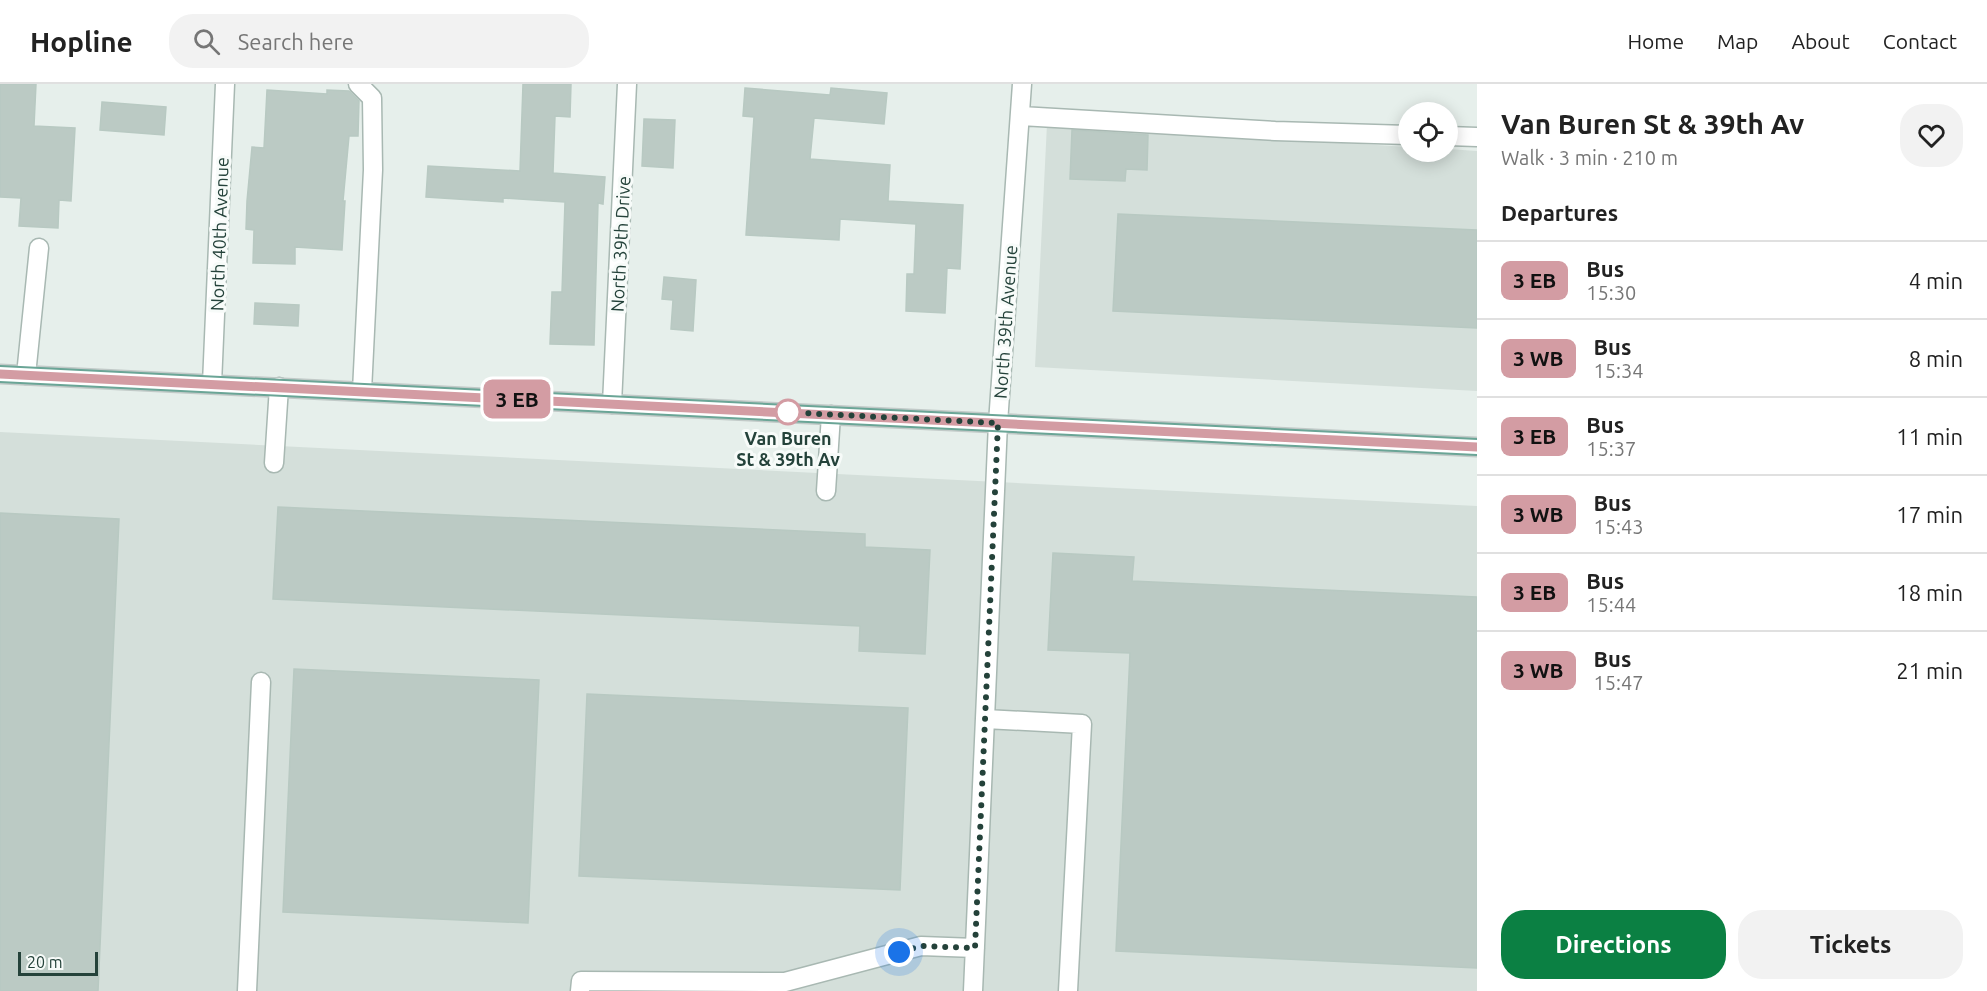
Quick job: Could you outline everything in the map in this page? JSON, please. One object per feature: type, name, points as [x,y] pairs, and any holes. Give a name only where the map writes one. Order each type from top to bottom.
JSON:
[{"type":"main road","points":[[0,374],[1477,447]]},
{"type":"street","name":"North 40th Avenue","points":[[212,384],[225,84]]},
{"type":"street","points":[[358,84],[372,98],[373,170],[362,391]]},
{"type":"street","name":"North 39th Drive","points":[[612,404],[627,84]]},
{"type":"street","name":"North 39th Avenue","points":[[973,991],[998,423],[1022,84]]},
{"type":"street","points":[[1021,116],[1275,131],[1398,135]]},
{"type":"street","points":[[1458,136],[1477,137]]},
{"type":"street","points":[[26,375],[39,248]]},
{"type":"street","points":[[274,463],[279,387]]},
{"type":"street","points":[[826,491],[831,415]]},
{"type":"street","points":[[247,991],[261,682]]},
{"type":"street","points":[[985,719],[1082,724],[1068,991]]},
{"type":"street","points":[[580,991],[581,981],[785,982],[921,946],[975,948]]},
{"type":"shaded area","points":[[1047,124],[1398,146],[1398,162],[1458,162],[1458,150],[1477,151],[1477,391],[1035,367]]},
{"type":"shaded area","points":[[0,432],[1477,506],[1477,991],[0,991]]},
{"type":"building","points":[[0,84],[36,84],[34,126],[75,128],[71,201],[59,200],[58,228],[19,226],[21,198],[0,197]]},
{"type":"building","points":[[523,84],[571,84],[570,117],[555,116],[553,173],[605,177],[603,204],[598,203],[594,345],[550,344],[552,292],[562,292],[565,202],[503,198],[503,202],[426,197],[428,166],[520,171]]},
{"type":"building","points":[[745,88],[830,95],[831,88],[887,93],[884,124],[814,118],[810,159],[890,165],[888,201],[963,205],[960,269],[947,268],[945,313],[906,311],[907,274],[914,274],[916,224],[840,219],[839,240],[746,235],[754,117],[743,116]]},
{"type":"building","points":[[267,90],[327,94],[327,90],[349,91],[359,101],[358,136],[349,136],[343,201],[345,201],[342,250],[295,247],[295,264],[253,263],[254,230],[246,229],[247,201],[252,147],[264,148]]},
{"type":"building","points":[[102,102],[166,107],[164,135],[100,130]]},
{"type":"building","points":[[644,119],[675,120],[673,168],[642,166]]},
{"type":"building","points":[[1072,130],[1148,135],[1147,170],[1126,169],[1125,181],[1070,179]]},
{"type":"building","points":[[1118,214],[1477,230],[1477,328],[1113,311]]},
{"type":"building","points":[[664,277],[696,280],[693,331],[671,329],[673,300],[662,299]]},
{"type":"building","points":[[255,303],[299,305],[298,326],[254,324]]},
{"type":"building","points":[[278,507],[865,534],[865,547],[930,550],[925,654],[859,651],[860,626],[273,599]]},
{"type":"building","points":[[0,513],[119,519],[98,991],[0,991]]},
{"type":"building","points":[[1053,553],[1134,557],[1132,581],[1477,597],[1477,968],[1116,951],[1130,653],[1048,650]]},
{"type":"building","points":[[294,669],[539,680],[528,923],[283,912]]},
{"type":"building","points":[[587,694],[908,708],[900,890],[579,876]]},
{"type":"bus line","points":[[0,374],[1477,447]]},
{"type":"place","name":"Van Buren St & 39th Av","points":[[788,412]]},
{"type":"route","points":[[788,412],[782,412],[998,423],[975,948],[921,946],[899,952]]}]
